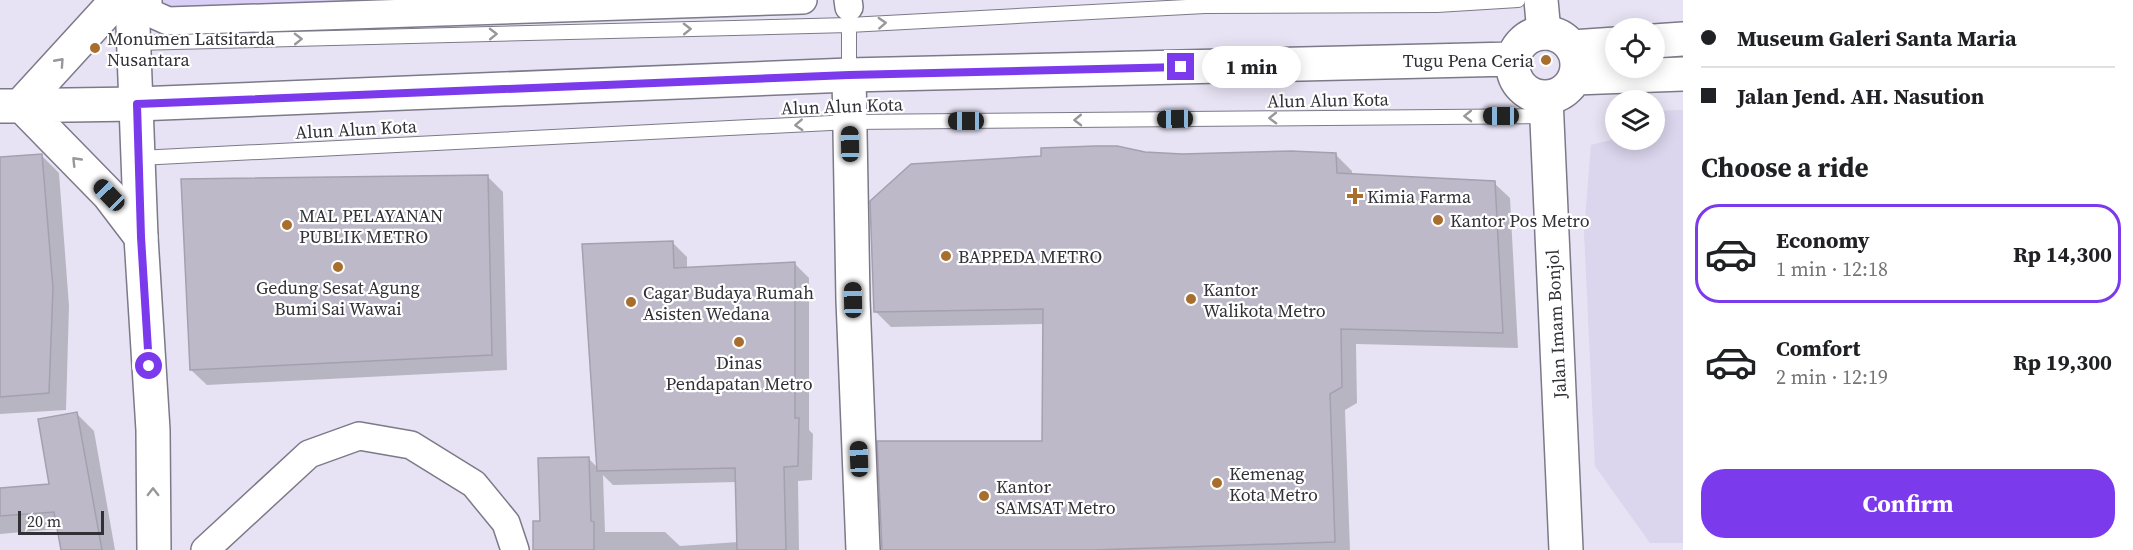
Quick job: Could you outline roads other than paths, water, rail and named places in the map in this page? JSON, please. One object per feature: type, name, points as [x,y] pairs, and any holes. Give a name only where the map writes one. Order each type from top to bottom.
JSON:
[{"type":"main road","points":[[10,106],[117,0]]},
{"type":"main road","points":[[132,0],[141,237],[153,430],[154,550]]},
{"type":"main road","points":[[1541,0],[1564,52],[1569,88],[1558,95],[1547,107],[1519,87],[1513,74],[1512,59],[1517,49],[1524,40],[1533,35],[1564,52],[1683,74]]},
{"type":"main road","points":[[1665,40],[1683,39]]},
{"type":"main road","points":[[1564,52],[1605,46]]},
{"type":"main road","points":[[10,106],[137,104],[849,75],[1512,59]]},
{"type":"main road","points":[[849,75],[853,300],[863,550]]},
{"type":"main road","points":[[10,106],[109,195],[141,237]]},
{"type":"main road","name":"Jalan Imam Bonjol","points":[[1547,107],[1566,550]]},
{"type":"street","points":[[148,0],[148,12],[168,21],[803,0]]},
{"type":"street","points":[[205,550],[309,454],[359,436],[411,445],[474,484],[506,523],[515,550]]},
{"type":"lane","points":[[134,43],[849,11],[1437,5],[1518,0]]},
{"type":"lane","points":[[849,11],[849,75]]},
{"type":"lane","name":"Alun Alun Kota","points":[[139,158],[850,122],[1547,107]]},
{"type":"place","name":"Monumen Latsitarda Nusantara","points":[[95,48]]},
{"type":"place","name":"Tugu Pena Ceria","points":[[1546,60]]},
{"type":"place","name":"Kimia Farma","points":[[1355,196]]},
{"type":"place","name":"Kantor Pos Metro","points":[[1438,220]]},
{"type":"place","name":"MAL PELAYANAN PUBLIK METRO","points":[[287,225]]},
{"type":"place","name":"BAPPEDA METRO","points":[[946,256]]},
{"type":"place","name":"Gedung Sesat Agung Bumi Sai Wawai","points":[[338,267]]},
{"type":"place","name":"Kantor Walikota Metro","points":[[1191,299]]},
{"type":"place","name":"Cagar Budaya Rumah Asisten Wedana","points":[[631,302]]},
{"type":"place","name":"Dinas Pendapatan Metro","points":[[739,342]]},
{"type":"place","name":"Kemenag Kota Metro","points":[[1217,483]]},
{"type":"place","name":"Kantor SAMSAT Metro","points":[[984,496]]}]
